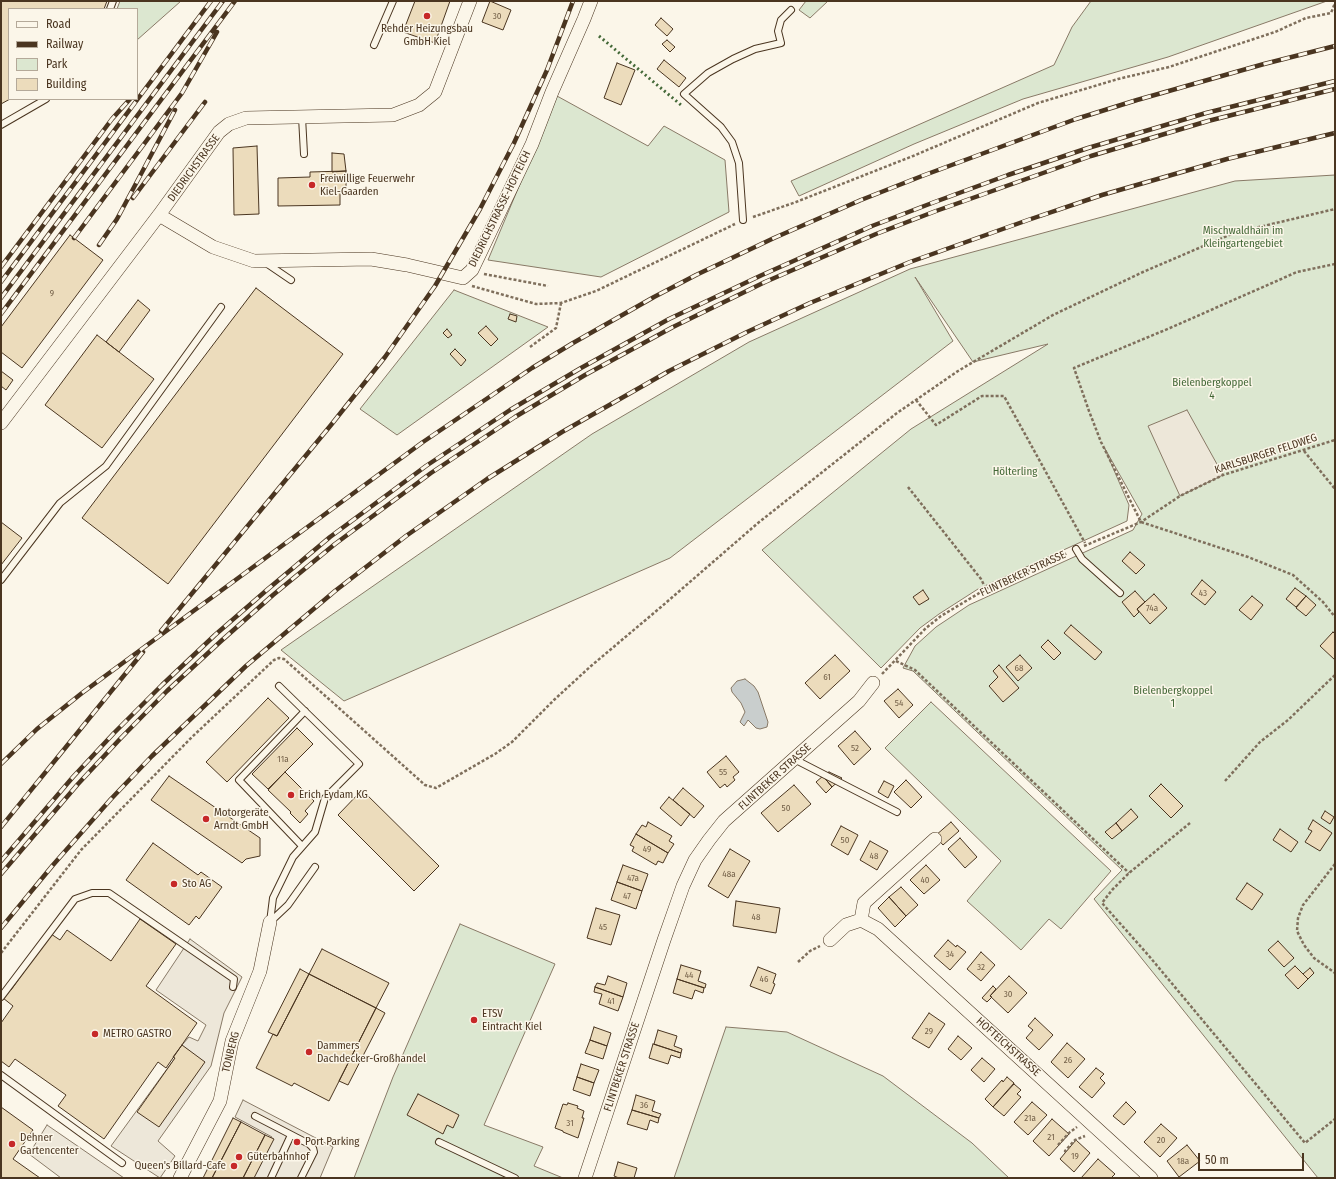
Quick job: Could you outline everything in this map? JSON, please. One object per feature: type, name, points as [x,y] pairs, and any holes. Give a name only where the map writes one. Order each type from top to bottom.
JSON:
[{"type":"street","name":"DIEDRICHSTRASSE","points":[[1,423],[159,215],[219,132],[229,124],[246,118],[393,115],[419,105],[435,92],[470,1]]},
{"type":"street","name":"DIEDRICHSTRASSE-HOFTEICH","points":[[159,215],[213,247],[254,261],[370,260],[468,274],[532,144],[552,92],[591,1]]},
{"type":"street","name":"FLINTBEKER STRASSE","points":[[585,1178],[664,940],[683,886],[695,860],[724,822],[858,701],[873,683]]},
{"type":"street","points":[[830,940],[846,925],[861,920],[864,903],[936,839]]},
{"type":"street","name":"HOFTEICHSTRASSE","points":[[861,920],[878,929],[1151,1178]]},
{"type":"street","name":"TONBERG","points":[[180,1178],[220,1101],[232,1041],[260,971],[270,922]]},
{"type":"lane","points":[[374,45],[394,1]]},
{"type":"lane","points":[[743,220],[739,163],[732,142],[721,126],[684,94],[708,73],[733,59],[756,49],[781,42],[778,31],[781,20],[791,10]]},
{"type":"lane","points":[[1,125],[44,100]]},
{"type":"lane","points":[[302,117],[304,154]]},
{"type":"lane","points":[[262,261],[291,280]]},
{"type":"lane","points":[[1,580],[60,503],[106,466],[222,307]]},
{"type":"lane","points":[[1076,550],[1082,559],[1120,593]]},
{"type":"lane","points":[[270,922],[274,898],[293,857],[315,832],[325,798],[359,764],[279,686]]},
{"type":"lane","points":[[302,846],[239,780],[305,711]]},
{"type":"lane","points":[[794,759],[897,812]]},
{"type":"lane","points":[[270,922],[288,905],[316,867]]},
{"type":"lane","points":[[1,997],[75,899],[92,893],[109,893],[234,979],[233,987]]},
{"type":"lane","points":[[1,1075],[122,1162]]},
{"type":"lane","points":[[255,1116],[309,1144],[313,1148],[314,1152],[301,1178]]},
{"type":"lane","points":[[271,1178],[291,1135]]},
{"type":"lane","points":[[438,1142],[515,1178]]},
{"type":"path","points":[[548,286],[482,273],[468,274],[473,287],[536,304],[561,304],[596,290],[743,220],[796,202],[913,156],[1038,103],[1118,79],[1169,67],[1275,32],[1306,18],[1332,13],[1335,3]]},
{"type":"path","points":[[1,953],[81,850],[192,737],[274,660],[279,658],[284,659],[425,785],[436,788],[495,754],[512,742],[590,666],[758,523],[897,413],[958,372],[1046,318],[1143,272],[1234,233],[1335,209]]},
{"type":"path","points":[[1335,264],[1297,272],[1170,328],[1074,368],[1101,442],[1141,522],[1248,557],[1293,575],[1323,602],[1335,616]]},
{"type":"path","points":[[530,347],[556,328],[561,304]]},
{"type":"path","points":[[916,400],[936,425],[982,396],[1004,396],[1086,545]]},
{"type":"path","name":"KARLSBURGER FELDWEG","points":[[1141,522],[1180,496],[1223,476],[1335,440]]},
{"type":"path","points":[[1304,451],[1335,489]]},
{"type":"path","points":[[908,487],[981,579],[986,590]]},
{"type":"path","name":"FLINTBEKER STRASSE","points":[[873,683],[896,661],[926,628],[941,616],[986,590],[1141,522]]},
{"type":"path","points":[[896,661],[915,670],[1129,873]]},
{"type":"path","points":[[1226,781],[1260,742],[1288,720],[1335,675]]},
{"type":"path","points":[[1190,823],[1129,873],[1112,890],[1102,903],[1149,956],[1305,1143],[1335,1119]]},
{"type":"path","points":[[1335,864],[1303,905],[1298,918],[1297,931],[1304,945],[1314,958],[1335,973]]},
{"type":"path","points":[[798,962],[810,951],[830,940]]},
{"type":"path","points":[[1058,1145],[1070,1132],[1086,1119]]},
{"type":"path","points":[[1066,1152],[1065,1151],[1075,1140],[1090,1134]]},
{"type":"green space","points":[[120,1],[181,1],[138,39],[138,8],[117,8]]},
{"type":"green space","points":[[806,1],[828,1],[810,18],[799,10]]},
{"type":"green space","points":[[1091,1],[1327,1],[1168,57],[1023,99],[914,144],[799,196],[791,181],[1054,65],[1072,27]]},
{"type":"green space","points":[[557,96],[648,146],[664,126],[725,160],[729,212],[601,277],[488,260]]},
{"type":"green space","points":[[1335,175],[1335,1178],[1318,1178],[1094,899],[1122,870],[913,671],[903,668],[915,646],[936,627],[969,605],[1133,530],[1142,514],[1104,447],[1129,505],[1127,521],[978,589],[920,628],[881,668],[762,550],[911,429],[1048,344],[973,362],[915,277],[953,341],[670,558],[344,701],[281,650],[592,434],[749,342],[910,269],[1235,181]]},
{"type":"green space","points":[[454,290],[548,327],[397,435],[360,409]]},
{"type":"green space","points":[[931,702],[1111,871],[1061,929],[1049,919],[1021,950],[967,901],[1001,861],[885,748]]},
{"type":"green space","name":"ETSV Eintracht Kiel","points":[[460,924],[555,964],[484,1125],[543,1147],[534,1166],[563,1178],[354,1178],[393,1077]]},
{"type":"green space","points":[[726,1027],[787,1032],[883,1076],[972,1143],[1009,1178],[674,1178]]},
{"type":"shaded area","points":[[1187,410],[1223,475],[1180,496],[1148,426]]},
{"type":"shaded area","points":[[745,679],[754,686],[758,692],[768,722],[767,727],[760,729],[756,728],[748,720],[744,726],[740,722],[745,712],[731,688],[737,681]]},
{"type":"shaded area","points":[[190,939],[242,977],[224,1013],[211,1066],[158,1141],[175,1156],[160,1178],[111,1146],[175,1058],[182,1045],[189,1037],[198,1041],[206,1025],[156,990]]},
{"type":"shaded area","name":"Port Parking","points":[[243,1100],[333,1147],[320,1178],[251,1178],[272,1137],[235,1117]]},
{"type":"shaded area","points":[[47,1125],[124,1178],[61,1178],[29,1154]]},
{"type":"building","points":[[1,1],[107,1],[104,8],[8,8],[8,100],[1,104]]},
{"type":"building","name":"Rehder Heizungsbau GmbH Kiel","points":[[415,1],[450,1],[435,43],[403,32]]},
{"type":"building","points":[[490,1],[511,10],[503,30],[482,22]]},
{"type":"building","points":[[661,18],[673,29],[667,36],[655,25]]},
{"type":"building","points":[[667,40],[675,47],[670,52],[662,44]]},
{"type":"building","points":[[664,60],[686,78],[679,87],[657,69]]},
{"type":"building","points":[[617,63],[635,70],[621,105],[604,98]]},
{"type":"building","points":[[257,146],[259,214],[234,215],[233,148]]},
{"type":"building","points":[[332,153],[344,154],[346,171],[332,172]]},
{"type":"building","name":"Freiwillige Feuerwehr Kiel-Gaarden","points":[[346,171],[346,192],[340,192],[340,205],[278,206],[278,178],[310,177],[310,172]]},
{"type":"building","points":[[70,235],[103,260],[22,368],[1,352],[1,327]]},
{"type":"building","points":[[256,288],[343,354],[168,584],[82,518]]},
{"type":"building","points":[[138,300],[150,310],[119,352],[106,342]]},
{"type":"building","points":[[510,314],[517,316],[516,322],[508,319]]},
{"type":"building","points":[[486,326],[498,339],[491,346],[478,333]]},
{"type":"building","points":[[447,329],[452,335],[448,338],[443,333]]},
{"type":"building","points":[[97,335],[154,379],[102,448],[45,405]]},
{"type":"building","points":[[455,349],[466,360],[461,366],[450,354]]},
{"type":"building","points":[[1,371],[13,380],[6,390],[1,386]]},
{"type":"building","points":[[1,522],[22,538],[1,565]]},
{"type":"building","points":[[1130,552],[1145,565],[1136,574],[1122,561]]},
{"type":"building","points":[[1202,580],[1216,592],[1205,605],[1191,594]]},
{"type":"building","points":[[1295,588],[1306,596],[1296,607],[1286,599]]},
{"type":"building","points":[[923,590],[929,599],[919,605],[913,597]]},
{"type":"building","points":[[1135,591],[1145,602],[1137,609],[1139,612],[1134,617],[1122,602]]},
{"type":"building","points":[[1154,594],[1167,608],[1150,624],[1137,609]]},
{"type":"building","points":[[1252,596],[1263,605],[1251,620],[1239,610]]},
{"type":"building","points":[[1306,596],[1316,605],[1306,616],[1296,608]]},
{"type":"building","points":[[1071,625],[1102,652],[1095,660],[1064,633]]},
{"type":"building","points":[[1333,632],[1335,634],[1335,660],[1320,646]]},
{"type":"building","points":[[1048,640],[1061,653],[1054,660],[1041,647]]},
{"type":"building","points":[[835,655],[850,671],[820,699],[805,683]]},
{"type":"building","points":[[1020,655],[1032,668],[1018,681],[1006,667]]},
{"type":"building","points":[[999,665],[1019,688],[1003,702],[989,686],[998,677],[993,671]]},
{"type":"building","points":[[898,689],[913,705],[899,718],[884,701]]},
{"type":"building","points":[[268,698],[289,718],[227,782],[206,762]]},
{"type":"building","points":[[297,728],[313,744],[268,789],[252,774]]},
{"type":"building","points":[[855,731],[871,749],[854,765],[838,746]]},
{"type":"building","points":[[726,756],[739,772],[733,777],[735,780],[727,787],[725,784],[720,788],[707,772]]},
{"type":"building","name":"Erich Eydam KG","points":[[285,772],[314,801],[305,811],[308,814],[300,823],[268,790]]},
{"type":"building","points":[[829,772],[842,778],[832,787],[823,776]]},
{"type":"building","name":"Motorgeräte Arndt GmbH","points":[[169,776],[260,838],[260,856],[246,859],[242,863],[151,800]]},
{"type":"building","points":[[823,776],[832,787],[826,793],[816,782]]},
{"type":"building","points":[[906,780],[922,797],[911,808],[894,792]]},
{"type":"building","points":[[884,781],[894,786],[888,798],[878,792]]},
{"type":"building","points":[[1161,784],[1183,806],[1171,818],[1149,796]]},
{"type":"building","points":[[794,785],[811,804],[778,832],[761,813]]},
{"type":"building","points":[[683,788],[704,806],[694,818],[673,800]]},
{"type":"building","points":[[362,790],[439,866],[414,891],[338,815]]},
{"type":"building","points":[[669,797],[690,814],[681,826],[660,808]]},
{"type":"building","points":[[1131,809],[1138,817],[1122,831],[1116,823]]},
{"type":"building","points":[[1325,811],[1334,817],[1330,824],[1321,818]]},
{"type":"building","points":[[1313,820],[1332,833],[1320,851],[1305,842],[1312,831],[1308,829]]},
{"type":"building","points":[[648,822],[672,836],[669,841],[674,844],[668,853],[636,834],[642,825],[646,827]]},
{"type":"building","points":[[951,822],[959,831],[943,845],[935,836]]},
{"type":"building","points":[[1116,823],[1122,831],[1112,839],[1105,832]]},
{"type":"building","points":[[841,826],[858,835],[848,855],[831,845]]},
{"type":"building","points":[[1280,829],[1298,842],[1291,852],[1273,840]]},
{"type":"building","points":[[636,834],[668,853],[663,863],[658,861],[656,865],[632,851],[634,847],[630,845]]},
{"type":"building","points":[[960,838],[977,857],[965,868],[948,849]]},
{"type":"building","points":[[870,841],[888,851],[877,870],[860,860]]},
{"type":"building","name":"Sto AG","points":[[153,843],[198,875],[201,872],[222,887],[199,919],[196,916],[189,925],[126,880]]},
{"type":"building","points":[[730,849],[750,861],[728,898],[708,886]]},
{"type":"building","points":[[623,865],[648,874],[642,891],[617,882]]},
{"type":"building","points":[[926,865],[940,880],[924,894],[910,880]]},
{"type":"building","points":[[617,882],[642,891],[636,909],[611,900]]},
{"type":"building","points":[[1247,883],[1263,894],[1252,910],[1236,899]]},
{"type":"building","points":[[901,887],[918,905],[906,916],[889,897]]},
{"type":"building","points":[[889,897],[906,916],[895,927],[878,908]]},
{"type":"building","points":[[736,901],[780,908],[776,933],[733,926]]},
{"type":"building","points":[[596,908],[620,915],[611,945],[587,938]]},
{"type":"building","name":"METRO GASTRO","points":[[140,919],[176,944],[146,986],[197,1023],[166,1068],[158,1062],[104,1139],[58,1106],[66,1095],[15,1059],[9,1067],[1,1061],[1,1023],[13,1006],[3,998],[9,989],[11,990],[51,934],[60,940],[67,930],[111,961]]},
{"type":"building","points":[[948,940],[956,947],[957,945],[966,952],[950,970],[934,956]]},
{"type":"building","points":[[1278,941],[1294,958],[1284,967],[1268,950]]},
{"type":"building","points":[[322,949],[389,983],[376,1008],[309,974]]},
{"type":"building","points":[[981,952],[995,965],[981,981],[967,969]]},
{"type":"building","points":[[681,965],[701,971],[698,981],[706,984],[705,988],[677,979]]},
{"type":"building","points":[[1295,966],[1308,979],[1298,989],[1285,975]]},
{"type":"building","points":[[758,967],[776,974],[773,983],[775,984],[771,994],[750,986]]},
{"type":"building","points":[[1310,968],[1314,973],[1308,979],[1303,974]]},
{"type":"building","points":[[300,969],[309,974],[277,1036],[268,1032]]},
{"type":"building","name":"Dammers Dachdecker-Großhandel","points":[[309,974],[376,1008],[329,1101],[294,1083],[292,1086],[256,1068],[273,1034],[277,1036]]},
{"type":"building","points":[[608,976],[627,983],[623,997],[595,987],[597,983],[605,985]]},
{"type":"building","points":[[1009,976],[1027,993],[1008,1013],[990,996]]},
{"type":"building","points":[[677,979],[704,988],[703,993],[695,990],[692,999],[673,993]]},
{"type":"building","points":[[993,986],[996,989],[990,996],[992,997],[987,1002],[982,998]]},
{"type":"building","points":[[595,987],[623,997],[618,1011],[599,1004],[602,994],[594,992]]},
{"type":"building","points":[[376,1008],[385,1013],[348,1085],[339,1081]]},
{"type":"building","points":[[929,1013],[945,1024],[929,1048],[912,1038]]},
{"type":"building","points":[[1035,1018],[1053,1035],[1039,1050],[1026,1038],[1033,1030],[1028,1026]]},
{"type":"building","points":[[594,1027],[611,1033],[607,1046],[590,1040]]},
{"type":"building","points":[[658,1030],[677,1036],[674,1046],[682,1049],[681,1053],[654,1044]]},
{"type":"building","points":[[958,1036],[972,1048],[961,1060],[948,1049]]},
{"type":"building","points":[[590,1040],[607,1046],[603,1059],[585,1053]]},
{"type":"building","points":[[1067,1043],[1085,1059],[1068,1078],[1051,1062]]},
{"type":"building","points":[[653,1044],[681,1053],[680,1058],[671,1055],[668,1064],[649,1058]]},
{"type":"building","points":[[182,1045],[205,1062],[159,1127],[137,1112],[175,1058],[173,1057]]},
{"type":"building","points":[[982,1058],[995,1069],[984,1082],[971,1070]]},
{"type":"building","points":[[581,1064],[599,1070],[594,1083],[577,1077]]},
{"type":"building","points":[[1096,1068],[1104,1074],[1100,1078],[1105,1083],[1092,1098],[1079,1087]]},
{"type":"building","points":[[577,1077],[594,1083],[590,1096],[573,1090]]},
{"type":"building","points":[[1007,1077],[1014,1083],[993,1107],[985,1099],[1002,1080],[1003,1082]]},
{"type":"building","points":[[1014,1084],[1021,1090],[1017,1094],[1021,1097],[1004,1116],[993,1107]]},
{"type":"building","points":[[418,1094],[459,1115],[453,1128],[447,1125],[443,1134],[407,1115]]},
{"type":"building","points":[[636,1095],[655,1101],[652,1111],[661,1114],[659,1118],[632,1110]]},
{"type":"building","points":[[1032,1102],[1047,1115],[1028,1135],[1014,1122]]},
{"type":"building","points":[[1126,1102],[1136,1112],[1124,1125],[1113,1116]]},
{"type":"building","points":[[568,1103],[578,1106],[577,1108],[584,1111],[582,1118],[584,1118],[578,1138],[555,1128],[563,1104],[567,1105]]},
{"type":"building","name":"Dehner Gartencenter","points":[[1,1107],[33,1130],[13,1159],[40,1178],[1,1178]]},
{"type":"building","points":[[632,1110],[659,1118],[658,1123],[650,1120],[647,1130],[627,1124]]},
{"type":"building","points":[[233,1118],[241,1122],[212,1178],[203,1178]]},
{"type":"building","points":[[1052,1119],[1069,1134],[1049,1156],[1033,1141]]},
{"type":"building","name":"Güterbahnhof","points":[[241,1122],[265,1135],[243,1178],[212,1178]]},
{"type":"building","points":[[1161,1124],[1177,1138],[1160,1157],[1144,1142]]},
{"type":"building","points":[[265,1135],[274,1139],[254,1178],[243,1178]]},
{"type":"building","points":[[1076,1140],[1090,1153],[1074,1172],[1060,1159]]},
{"type":"building","points":[[1187,1145],[1200,1161],[1179,1177],[1167,1161]]},
{"type":"building","points":[[1098,1159],[1115,1174],[1111,1178],[1081,1178]]},
{"type":"building","points":[[618,1162],[637,1168],[634,1178],[619,1178],[614,1176]]},
{"type":"railway","points":[[138,99],[211,1]]},
{"type":"railway","points":[[1,298],[223,1]]},
{"type":"railway","points":[[1,314],[235,1]]},
{"type":"railway","points":[[161,631],[331,425],[385,357],[435,286],[480,209],[514,143],[547,70],[573,1]]},
{"type":"railway","points":[[74,238],[182,93],[217,32]]},
{"type":"railway","points":[[1,764],[37,729],[82,693],[423,442],[532,368],[654,297],[696,275],[774,238],[861,200],[1076,119],[1264,64],[1335,46]]},
{"type":"railway","points":[[1,861],[73,777],[114,733],[215,635],[268,589],[330,537],[426,466],[510,410],[581,368],[669,319],[762,275],[872,226],[932,203],[1088,148],[1206,113],[1335,81]]},
{"type":"railway","points":[[1,874],[78,784],[120,739],[167,691],[273,595],[335,544],[431,473],[515,417],[585,375],[673,327],[765,282],[876,234],[936,211],[1091,156],[1208,121],[1335,89]]},
{"type":"railway","points":[[1,267],[112,119],[129,100]]},
{"type":"railway","points":[[1,282],[137,100]]},
{"type":"railway","points":[[133,198],[205,102]]},
{"type":"railway","points":[[99,245],[117,219],[175,110]]},
{"type":"railway","points":[[1,928],[53,865],[111,799],[152,756],[246,666],[335,591],[406,536],[487,479],[562,432],[669,371],[747,332],[810,303],[910,262],[1102,195],[1227,159],[1335,133]]},
{"type":"railway","points":[[1,827],[143,652]]},
{"type":"hedge","points":[[599,36],[681,105]]},
{"type":"place","name":"Rehder Heizungsbau GmbH Kiel","points":[[427,16]]},
{"type":"place","name":"Freiwillige Feuerwehr Kiel-Gaarden","points":[[312,185]]},
{"type":"place","name":"Erich Eydam KG","points":[[291,795]]},
{"type":"place","name":"Motorgeräte Arndt GmbH","points":[[206,819]]},
{"type":"place","name":"Sto AG","points":[[174,884]]},
{"type":"place","name":"ETSV Eintracht Kiel","points":[[474,1020]]},
{"type":"place","name":"METRO GASTRO","points":[[95,1034]]},
{"type":"place","name":"Dammers Dachdecker-Großhandel","points":[[309,1052]]},
{"type":"place","name":"Port Parking","points":[[297,1142]]},
{"type":"place","name":"Dehner Gartencenter","points":[[12,1144]]},
{"type":"place","name":"Güterbahnhof","points":[[239,1157]]},
{"type":"place","name":"Queen's Billard-Cafe","points":[[234,1166]]},
{"type":"park label","name":"Mischwaldhain im Kleingartengebiet","points":[[1243,237]]},
{"type":"park label","name":"Bielenbergkoppel 4","points":[[1212,389]]},
{"type":"park label","name":"Hölterling","points":[[1015,472]]},
{"type":"park label","name":"Bielenbergkoppel 1","points":[[1173,697]]}]
